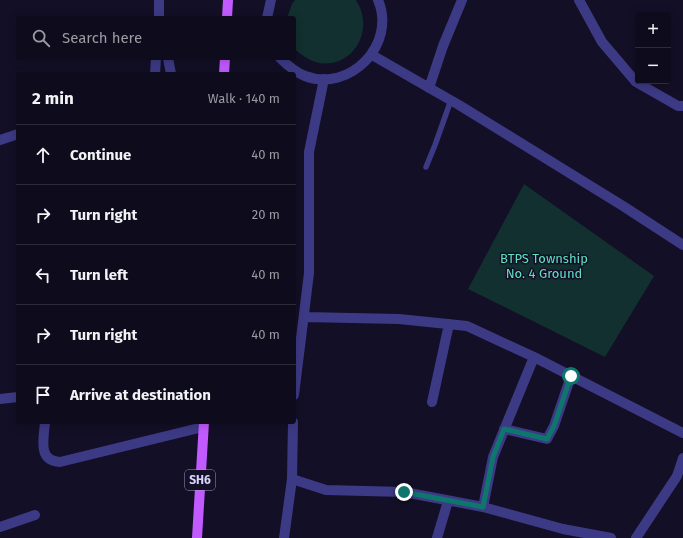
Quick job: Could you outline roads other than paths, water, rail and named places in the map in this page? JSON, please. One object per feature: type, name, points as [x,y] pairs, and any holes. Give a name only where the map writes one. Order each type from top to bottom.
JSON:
[{"type":"main road","points":[[227,16],[228,0]]},
{"type":"main road","points":[[224,72],[225,60]]},
{"type":"main road","name":"SH6","points":[[197,538],[203,424]]},
{"type":"street","points":[[159,0],[159,16]]},
{"type":"street","points":[[267,16],[271,0]]},
{"type":"street","points":[[282,60],[289,68],[306,76],[324,79],[342,76],[359,68],[372,55],[380,40],[383,23],[381,6],[378,0]]},
{"type":"street","points":[[429,88],[443,46],[462,0]]},
{"type":"street","points":[[579,0],[602,42],[636,82],[681,109]]},
{"type":"street","points":[[372,55],[451,100],[623,206],[683,245]]},
{"type":"street","points":[[156,60],[156,72]]},
{"type":"street","points":[[168,60],[171,72]]},
{"type":"street","points":[[296,379],[309,273],[309,152],[324,79]]},
{"type":"street","points":[[0,140],[16,135]]},
{"type":"street","points":[[304,317],[399,319],[467,326],[534,357],[683,433]]},
{"type":"street","points":[[432,402],[449,324]]},
{"type":"street","points":[[483,507],[493,457],[534,357]]},
{"type":"street","points":[[504,429],[547,439],[554,426],[571,376]]},
{"type":"street","points":[[0,399],[16,397]]},
{"type":"street","points":[[45,424],[43,450],[46,458],[52,462],[60,462],[203,424]]},
{"type":"street","points":[[284,538],[292,479],[293,424]]},
{"type":"street","points":[[636,538],[680,478],[683,458]]},
{"type":"street","points":[[292,479],[326,490],[404,492],[483,507],[563,529],[611,538]]},
{"type":"street","points":[[437,538],[448,501]]},
{"type":"street","points":[[0,527],[35,515]]},
{"type":"lane","points":[[426,167],[451,100]]},
{"type":"park label","name":"BTPS Township No. 4 Ground","points":[[544,266]]}]
